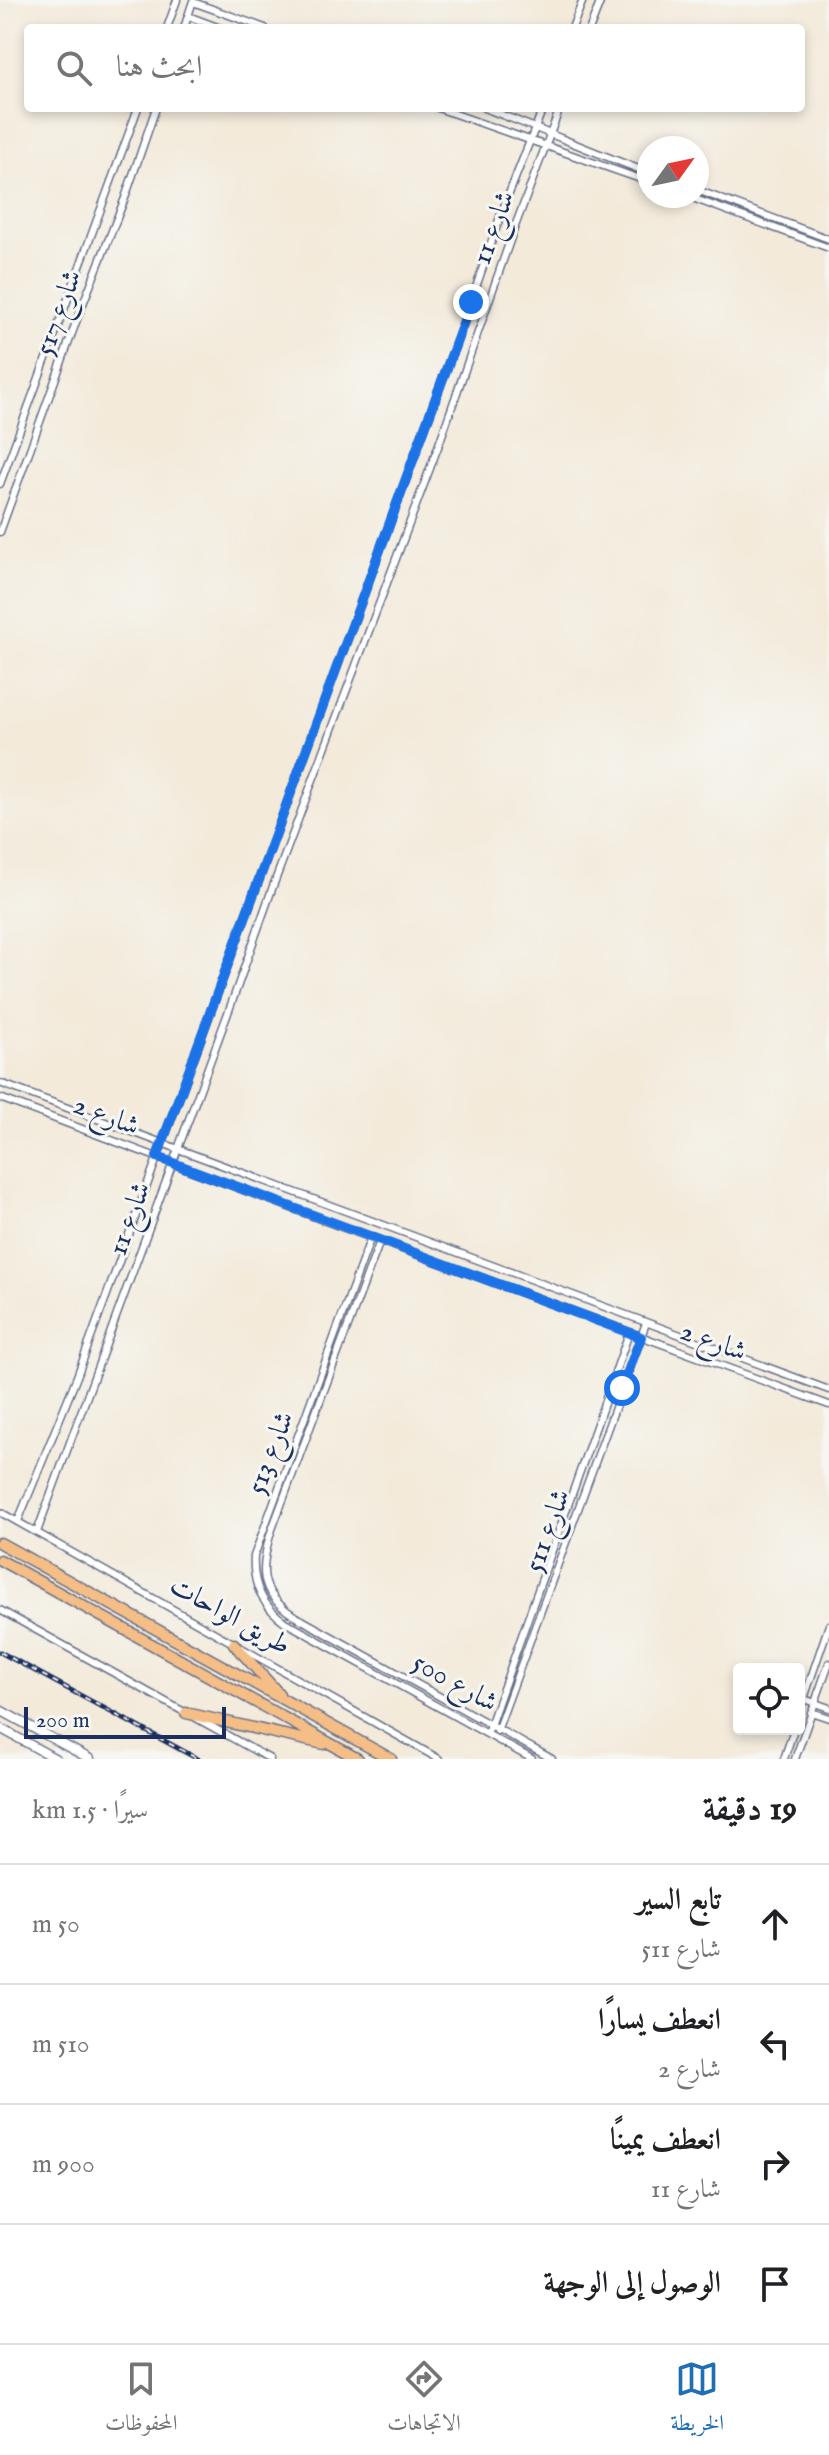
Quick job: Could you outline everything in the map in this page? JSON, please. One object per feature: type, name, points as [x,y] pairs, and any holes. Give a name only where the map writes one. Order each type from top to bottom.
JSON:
[{"type":"highway","name":"طريق الواحات","points":[[0,1543],[391,1759]]},
{"type":"highway","points":[[0,1560],[358,1759]]},
{"type":"highway","points":[[234,1644],[286,1701]]},
{"type":"highway","points":[[186,1713],[336,1747]]},
{"type":"street","points":[[168,24],[177,0]]},
{"type":"street","points":[[574,24],[583,0]]},
{"type":"street","points":[[592,24],[601,0]]},
{"type":"street","points":[[185,24],[194,1],[254,24]]},
{"type":"street","points":[[188,16],[209,24]]},
{"type":"street","name":"شارع 517","points":[[0,484],[137,112]]},
{"type":"street","name":"شارع 517","points":[[0,532],[155,112]]},
{"type":"street","points":[[449,112],[637,178]]},
{"type":"street","points":[[495,112],[637,168]]},
{"type":"street","name":"شارع 11","points":[[18,1521],[76,1379],[501,214],[542,112]]},
{"type":"street","name":"شارع 11","points":[[37,1532],[559,112]]},
{"type":"street","points":[[114,177],[121,183],[130,183]]},
{"type":"street","points":[[109,193],[118,193],[125,198]]},
{"type":"street","points":[[709,194],[829,239]]},
{"type":"street","points":[[709,204],[829,248]]},
{"type":"street","points":[[304,754],[319,760]]},
{"type":"street","name":"شارع 2","points":[[0,1083],[829,1390]]},
{"type":"street","name":"شارع 2","points":[[0,1098],[829,1405]]},
{"type":"street","name":"شارع 513","points":[[340,1334],[389,1227]]},
{"type":"street","name":"شارع 513","points":[[335,1650],[276,1615],[262,1599],[253,1567],[254,1556],[268,1531],[309,1421],[371,1237]]},
{"type":"street","name":"شارع 511","points":[[495,1738],[646,1323]]},
{"type":"street","name":"شارع 511","points":[[487,1734],[629,1333]]},
{"type":"street","name":"طريق الواحات","points":[[0,1512],[439,1759]]},
{"type":"street","name":"شارع 513","points":[[268,1531],[263,1573],[272,1598],[293,1615],[339,1641]]},
{"type":"street","points":[[0,1610],[270,1759]]},
{"type":"street","points":[[805,1696],[829,1625]]},
{"type":"street","points":[[335,1650],[339,1641]]},
{"type":"street","name":"شارع 500","points":[[339,1641],[552,1759]]},
{"type":"street","name":"شارع 500","points":[[335,1650],[532,1759]]},
{"type":"street","points":[[795,1759],[829,1663]]},
{"type":"street","points":[[805,1699],[829,1708]]},
{"type":"street","points":[[440,1708],[444,1700]]},
{"type":"street","points":[[0,1710],[90,1759]]},
{"type":"street","points":[[805,1711],[829,1718]]},
{"type":"street","points":[[0,1728],[56,1759]]},
{"type":"street","points":[[784,1759],[792,1735]]},
{"type":"railway","points":[[0,1652],[198,1759]]},
{"type":"route","points":[[471,302],[157,1157],[641,1337],[622,1388]]}]
